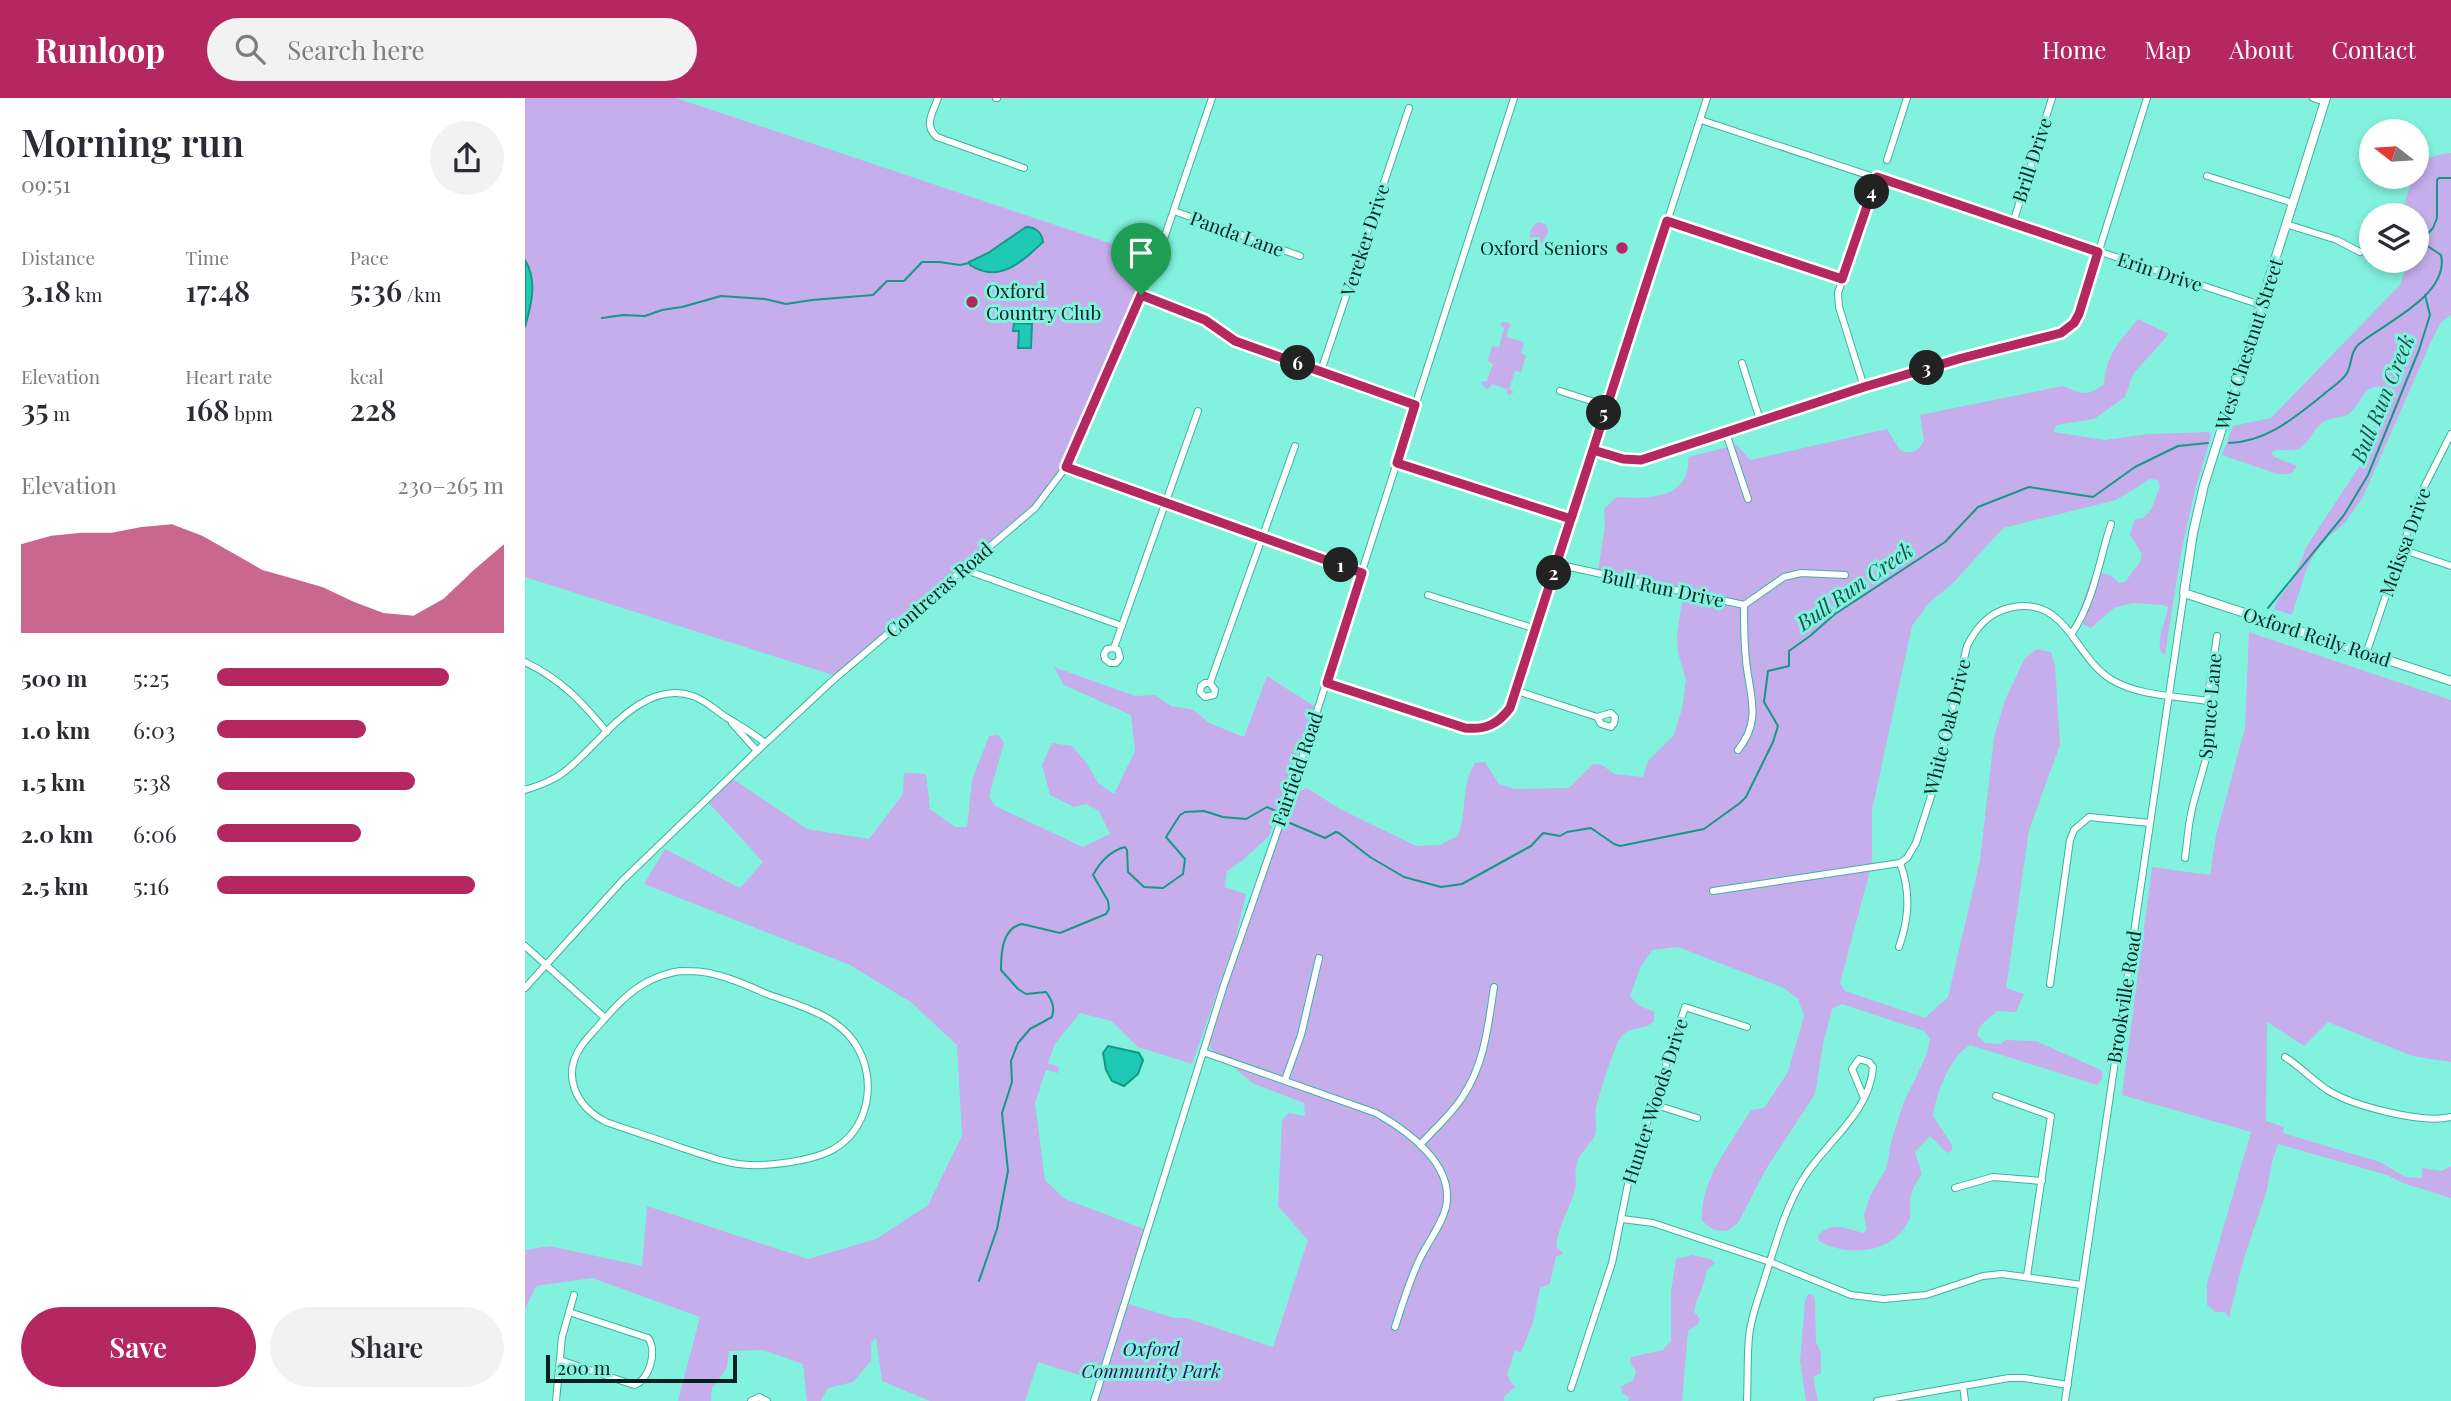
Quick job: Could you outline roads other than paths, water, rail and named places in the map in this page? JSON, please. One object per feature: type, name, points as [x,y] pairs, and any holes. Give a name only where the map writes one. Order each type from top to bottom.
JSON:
[{"type":"main road","name":"West Chestnut Street","points":[[2184,593],[2204,485],[2326,100]]},
{"type":"main road","name":"Oxford Reily Road","points":[[2184,593],[2451,681]]},
{"type":"street","points":[[938,98],[928,125],[937,137],[1024,168]]},
{"type":"street","name":"Contreras Road","points":[[525,988],[622,881],[765,743],[831,682],[1035,508],[1066,467],[1141,295],[1174,211],[1212,98]]},
{"type":"street","name":"Fairfield Road","points":[[1094,1401],[1228,973],[1327,683],[1514,98]]},
{"type":"street","points":[[1327,683],[1465,728],[1491,726],[1510,708],[1707,98]]},
{"type":"street","points":[[1887,160],[1907,98]]},
{"type":"street","name":"Brill Drive","points":[[2013,223],[2052,98]]},
{"type":"street","points":[[1593,450],[1623,459],[1641,460],[1864,387],[2061,333],[2074,323],[2079,314],[2147,98]]},
{"type":"street","points":[[2313,98],[2326,100]]},
{"type":"street","name":"Vereker Drive","points":[[1321,371],[1409,108]]},
{"type":"street","name":"Erin Drive","points":[[1701,120],[2261,305]]},
{"type":"street","points":[[2207,176],[2293,203]]},
{"type":"street","points":[[1864,387],[1837,301],[1877,177]]},
{"type":"street","name":"Panda Lane","points":[[1174,211],[1300,256]]},
{"type":"street","points":[[1667,221],[1842,279]]},
{"type":"street","points":[[2286,224],[2337,240],[2359,251]]},
{"type":"street","points":[[1141,295],[1205,320],[1235,341],[1415,405]]},
{"type":"street","points":[[1742,363],[1760,420]]},
{"type":"street","points":[[1560,391],[1607,406]]},
{"type":"street","points":[[1114,648],[1198,411]]},
{"type":"street","points":[[1726,433],[1748,499]]},
{"type":"street","name":"Melissa Drive","points":[[2366,653],[2420,495],[2451,434]]},
{"type":"street","points":[[1210,683],[1295,446]]},
{"type":"street","points":[[1397,463],[1571,519]]},
{"type":"street","points":[[1066,467],[1362,573]]},
{"type":"street","points":[[2072,633],[2088,604],[2111,524]]},
{"type":"street","points":[[2401,549],[2451,566]]},
{"type":"street","name":"Bull Run Drive","points":[[1556,565],[1744,605],[1784,577],[1801,573],[1845,575]]},
{"type":"street","points":[[963,569],[1122,626]]},
{"type":"street","name":"Brookville Road","points":[[2065,1401],[2184,593]]},
{"type":"street","points":[[1428,595],[1536,629]]},
{"type":"street","points":[[1738,750],[1746,740],[1754,712],[1746,662],[1744,605]]},
{"type":"street","name":"White Oak Drive","points":[[1899,863],[1907,858],[1916,844],[1934,787],[1967,646],[1975,630],[1987,618],[2003,609],[2020,605],[2038,608],[2052,615],[2072,633],[2092,663],[2104,675],[2125,687],[2207,701]]},
{"type":"street","name":"Spruce Lane","points":[[2185,858],[2191,813],[2209,745],[2211,719],[2207,701],[2217,636]]},
{"type":"street","points":[[525,662],[554,677],[575,694],[607,732]]},
{"type":"street","points":[[1517,691],[1597,718]]},
{"type":"street","points":[[525,790],[543,785],[564,773],[639,704],[657,695],[692,695],[750,730],[765,743]]},
{"type":"street","points":[[729,719],[757,751]]},
{"type":"street","points":[[2050,984],[2070,840],[2074,830],[2089,817],[2150,823]]},
{"type":"street","points":[[1713,891],[1899,863],[1907,882],[1909,900],[1905,930],[1899,947]]},
{"type":"street","points":[[525,946],[605,1018]]},
{"type":"street","points":[[1285,1080],[1305,1023],[1319,958]]},
{"type":"street","points":[[698,971],[719,975],[818,1014],[845,1031],[862,1054],[867,1072],[868,1101],[856,1127],[845,1141],[829,1152],[808,1159],[751,1165],[724,1162],[606,1122],[592,1115],[580,1102],[572,1077],[574,1060],[605,1018],[629,994],[664,975],[698,971]]},
{"type":"street","points":[[1420,1145],[1462,1099],[1471,1083],[1484,1048],[1494,987]]},
{"type":"street","name":"Hunter Woods Drive","points":[[1571,1388],[1612,1263],[1630,1174],[1685,1007],[1747,1027]]},
{"type":"street","points":[[1203,1052],[1376,1113],[1420,1145],[1436,1162],[1443,1174],[1447,1191],[1446,1206],[1441,1222],[1417,1263],[1395,1327]]},
{"type":"street","points":[[2285,1057],[2296,1063],[2317,1083],[2344,1099],[2417,1117],[2451,1118]]},
{"type":"street","points":[[1747,1401],[1749,1336],[1753,1314],[1770,1262],[1792,1199],[1804,1178],[1864,1098],[1873,1067],[1869,1062],[1859,1059],[1852,1069],[1864,1098]]},
{"type":"street","points":[[1996,1096],[2050,1116],[2028,1276]]},
{"type":"street","points":[[1653,1104],[1697,1118]]},
{"type":"street","points":[[1955,1188],[1993,1177],[2042,1181]]},
{"type":"street","points":[[1622,1219],[1653,1223],[1770,1262],[1851,1294],[1884,1299],[1926,1295],[1983,1276],[2002,1274],[2082,1285]]},
{"type":"street","points":[[556,1401],[564,1325],[574,1295]]},
{"type":"street","points":[[560,1360],[633,1385],[641,1383],[646,1376],[654,1350],[649,1338],[569,1312]]},
{"type":"street","points":[[1877,1401],[2016,1378],[2068,1385]]},
{"type":"street","points":[[1963,1386],[1965,1401]]},
{"type":"street","points":[[751,1401],[759,1397],[767,1401]]},
{"type":"waterway","name":"Bull Run Creek","points":[[2229,443],[2243,442],[2268,433],[2302,412],[2345,376],[2359,344],[2426,295],[2441,269],[2441,255],[2426,245],[2423,239],[2433,228],[2437,218],[2437,180],[2451,178]]},
{"type":"waterway","points":[[602,318],[645,316],[721,296],[765,299],[786,304],[873,295],[887,281],[904,281],[922,262],[960,265],[969,263]]},
{"type":"waterway","name":"Bull Run Creek","points":[[2268,608],[2344,515],[2368,475],[2419,350],[2430,315],[2425,295]]},
{"type":"waterway","name":"Bull Run Creek","points":[[1290,823],[1325,838],[1339,833],[1370,857],[1404,877],[1441,887],[1462,884],[1531,846],[1543,833],[1560,836],[1567,832],[1591,828],[1620,846],[1704,829],[1746,797],[1773,742],[1778,726],[1764,702],[1768,671],[1789,666],[1789,651],[1835,614],[1945,542],[1978,507],[2029,487],[2093,497],[2135,467],[2178,446],[2208,443]]},
{"type":"waterway","name":"Bull Run Creek","points":[[979,1281],[997,1229],[1008,1171],[1002,1113],[1012,1082],[1011,1061],[1018,1043],[1030,1029],[1052,1017],[1053,1010],[1046,992],[1026,994],[1001,970],[1002,949],[1010,930],[1022,924],[1060,933],[1106,914],[1109,909],[1108,901],[1093,875],[1106,858],[1125,847],[1128,872],[1144,887],[1163,888],[1183,874],[1185,859],[1166,837],[1180,815],[1185,812],[1204,811],[1223,817],[1246,819],[1267,807],[1276,811]]},
{"type":"place","name":"Oxford Seniors","points":[[1622,248]]},
{"type":"place","name":"Oxford Country Club","points":[[972,302]]},
{"type":"park label","name":"Oxford Community Park","points":[[1151,1360]]}]
